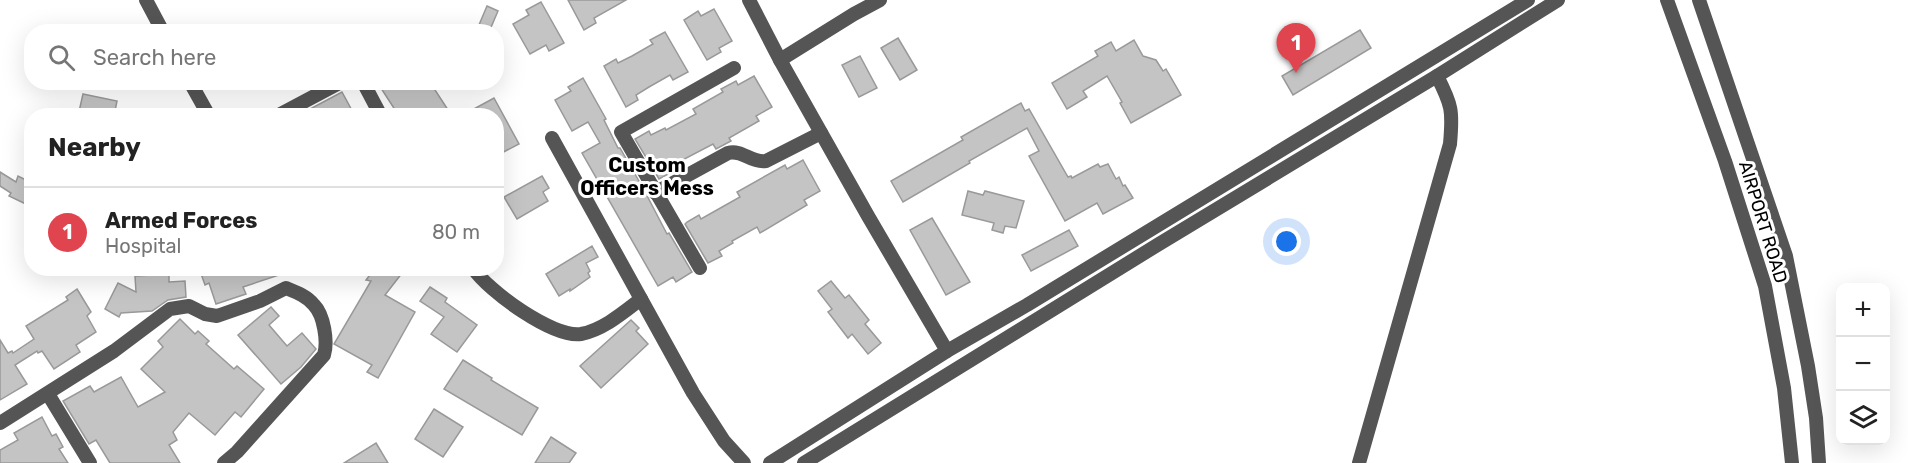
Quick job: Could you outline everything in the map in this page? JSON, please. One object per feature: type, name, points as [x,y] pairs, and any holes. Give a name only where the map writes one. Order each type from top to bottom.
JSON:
[{"type":"street","points":[[146,0],[159,24]]},
{"type":"street","points":[[749,0],[821,133],[947,351]]},
{"type":"street","points":[[780,60],[880,0]]},
{"type":"street","points":[[770,463],[947,351],[1027,305],[1528,0]]},
{"type":"street","points":[[804,463],[1437,76],[1557,0]]},
{"type":"street","points":[[1661,0],[1670,6]]},
{"type":"street","name":"AIRPORT ROAD","points":[[1699,0],[1786,256],[1808,366],[1816,418],[1819,463]]},
{"type":"street","name":"AIRPORT ROAD","points":[[1670,6],[1725,161],[1765,286],[1784,388],[1792,463]]},
{"type":"street","points":[[700,268],[621,132],[734,68]]},
{"type":"street","points":[[1359,463],[1450,144],[1452,112],[1450,100],[1437,76]]},
{"type":"street","points":[[194,90],[205,108]]},
{"type":"street","points":[[292,108],[326,90]]},
{"type":"street","points":[[367,90],[377,108]]},
{"type":"street","points":[[655,193],[728,153],[739,152],[759,162],[766,161],[821,133]]},
{"type":"street","points":[[552,138],[693,393],[724,441],[744,463]]},
{"type":"street","points":[[480,276],[493,291],[521,310],[552,328],[568,333],[580,334],[594,330],[641,299]]},
{"type":"street","points":[[0,423],[114,351],[170,309],[189,306],[205,314],[217,316],[260,301],[285,288],[297,292],[316,306],[326,339],[327,347],[324,355],[237,452],[224,463]]},
{"type":"street","points":[[48,394],[90,463]]},
{"type":"building","points":[[568,0],[626,0],[594,18],[596,23],[584,30]]},
{"type":"building","points":[[541,2],[564,43],[549,51],[546,45],[530,54],[513,24],[529,15],[526,10]]},
{"type":"building","points":[[487,6],[498,11],[492,24],[479,24]]},
{"type":"building","points":[[714,9],[732,41],[719,48],[721,52],[707,60],[684,20],[698,11],[701,16]]},
{"type":"building","points":[[1360,30],[1371,48],[1293,95],[1282,76]]},
{"type":"building","points":[[665,32],[688,72],[673,80],[670,75],[636,95],[638,100],[626,107],[604,66],[616,59],[618,63],[632,56],[653,44],[650,40]]},
{"type":"building","points":[[898,38],[917,70],[900,80],[881,48]]},
{"type":"building","points":[[1134,40],[1143,56],[1156,60],[1163,71],[1166,69],[1181,95],[1131,123],[1107,76],[1083,91],[1087,97],[1067,109],[1052,83],[1098,56],[1095,51],[1111,42],[1116,51]]},
{"type":"building","points":[[860,56],[877,88],[859,97],[842,65]]},
{"type":"building","points":[[754,76],[772,107],[756,116],[759,121],[729,138],[731,141],[716,149],[713,144],[669,167],[672,172],[659,179],[635,139],[649,131],[651,135],[665,128],[666,130],[696,114],[693,109],[723,92],[721,89],[736,81],[738,85]]},
{"type":"building","points":[[583,78],[606,119],[604,120],[618,148],[643,188],[667,234],[669,233],[692,272],[676,282],[673,277],[658,286],[582,153],[600,143],[588,122],[572,131],[555,100],[571,91],[568,87]]},
{"type":"building","points":[[382,90],[435,90],[447,108],[394,108]]},
{"type":"building","points":[[342,92],[351,108],[312,108]]},
{"type":"building","points":[[83,94],[117,101],[116,108],[80,108]]},
{"type":"building","points":[[494,98],[499,108],[476,108]]},
{"type":"building","points":[[1021,103],[1025,111],[1029,109],[1068,177],[1072,178],[1098,164],[1100,167],[1108,164],[1116,179],[1119,177],[1133,198],[1103,214],[1097,203],[1065,221],[1029,156],[1039,151],[1027,128],[903,202],[891,181],[963,140],[961,137]]},
{"type":"building","points":[[504,116],[519,144],[504,152]]},
{"type":"building","points":[[803,160],[820,191],[804,200],[807,205],[760,233],[757,227],[732,241],[733,243],[719,251],[722,256],[708,263],[685,224],[699,215],[701,219],[740,197],[737,192],[785,165],[787,169]]},
{"type":"building","points":[[0,172],[16,182],[18,176],[24,179],[24,203],[9,196],[11,193],[0,186]]},
{"type":"building","points":[[542,176],[549,188],[543,192],[548,201],[517,219],[504,197]]},
{"type":"building","points":[[968,191],[983,195],[985,191],[1024,201],[1016,228],[1005,226],[1003,233],[992,230],[994,223],[962,215]]},
{"type":"building","points":[[932,218],[970,282],[946,295],[910,230]]},
{"type":"building","points":[[1069,230],[1078,246],[1031,271],[1022,255]]},
{"type":"building","points":[[592,246],[598,257],[586,263],[590,277],[559,296],[546,274]]},
{"type":"building","points":[[135,276],[169,276],[169,282],[185,281],[186,297],[168,300],[152,311],[121,313],[119,317],[105,309],[118,283],[136,292]]},
{"type":"building","points":[[202,276],[276,276],[243,287],[246,294],[216,304],[209,283],[205,285]]},
{"type":"building","points":[[369,276],[400,276],[385,295],[415,312],[378,378],[367,372],[372,365],[334,344],[371,281],[366,280]]},
{"type":"building","points":[[831,281],[845,298],[849,295],[869,320],[865,324],[881,343],[868,354],[852,334],[848,338],[828,312],[832,309],[818,291]]},
{"type":"building","points":[[430,287],[447,298],[445,302],[477,325],[457,352],[431,334],[444,317],[420,301]]},
{"type":"building","points":[[77,289],[91,312],[87,316],[96,332],[76,345],[80,352],[54,369],[42,351],[38,353],[37,351],[15,365],[27,384],[0,400],[0,340],[8,353],[12,351],[13,353],[34,339],[26,326],[68,300],[66,297]]},
{"type":"building","points":[[271,307],[279,316],[269,325],[287,346],[302,333],[316,349],[301,367],[281,384],[238,335]]},
{"type":"building","points":[[180,319],[195,334],[198,331],[209,341],[206,344],[234,369],[237,366],[264,389],[241,417],[235,412],[215,435],[189,413],[173,432],[177,440],[169,445],[180,463],[110,463],[96,440],[89,444],[63,401],[90,386],[94,392],[121,377],[138,407],[165,392],[141,369],[163,347],[158,341]]},
{"type":"building","points":[[631,320],[639,328],[636,331],[648,344],[601,388],[580,366]]},
{"type":"building","points":[[463,360],[538,408],[522,435],[444,389]]},
{"type":"building","points":[[434,409],[463,427],[443,457],[415,439]]},
{"type":"building","points":[[42,417],[52,436],[56,434],[63,447],[59,449],[68,463],[0,463],[0,450],[18,440],[14,433]]},
{"type":"building","points":[[551,437],[576,453],[569,463],[535,463]]},
{"type":"building","points":[[376,443],[388,463],[344,463]]},
{"type":"place","name":"Armed Forces","points":[[1296,73]]},
{"type":"district","name":"Custom Officers Mess","points":[[647,176]]}]
